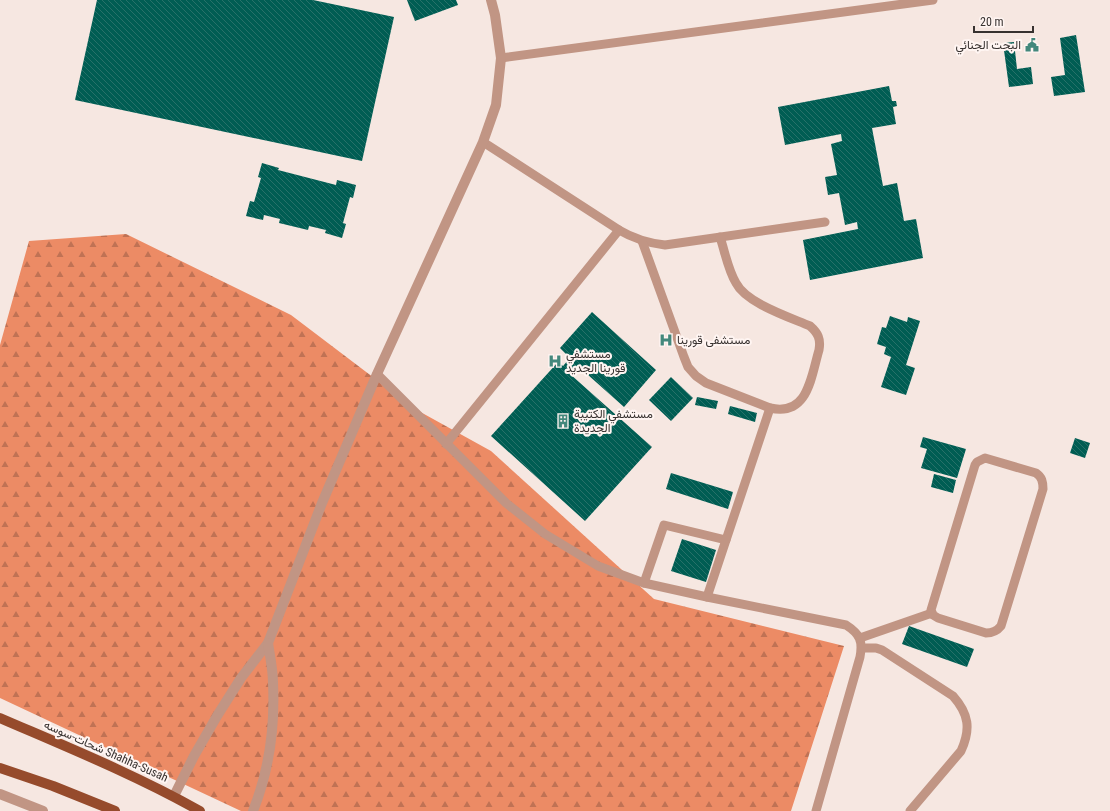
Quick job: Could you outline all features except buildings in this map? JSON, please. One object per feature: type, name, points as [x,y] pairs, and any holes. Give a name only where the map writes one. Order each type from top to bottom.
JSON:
[{"type":"main road","name":"شحات-سوسه Shahha-Susah","points":[[0,718],[129,775],[174,796],[200,811]]},
{"type":"main road","points":[[0,768],[53,786],[115,811]]},
{"type":"street","points":[[174,796],[194,756],[217,716],[241,678],[268,643],[322,503],[377,374],[483,142],[496,105],[501,58],[496,15],[491,0]]},
{"type":"street","points":[[254,811],[268,761],[273,722],[273,682],[268,643]]},
{"type":"street","points":[[0,794],[42,811]]},
{"type":"lane","points":[[501,58],[933,0]]},
{"type":"lane","points":[[483,142],[630,237],[642,241],[665,244],[825,222]]},
{"type":"lane","points":[[446,444],[619,230]]},
{"type":"lane","points":[[642,241],[688,367],[696,376],[706,383],[770,408],[778,410],[787,409],[801,401],[806,394],[819,350],[819,336],[810,326],[755,301],[740,290],[732,276],[720,237]]},
{"type":"lane","points":[[377,374],[506,503],[545,534],[598,566],[644,583],[846,625],[854,630],[860,638],[862,648],[816,811]]},
{"type":"lane","points":[[707,597],[770,408]]},
{"type":"lane","points":[[985,458],[990,458],[1040,475],[1043,483],[1043,489],[1003,621],[998,629],[995,632],[986,634],[938,618],[932,613],[931,606],[973,469],[977,462],[985,458]]},
{"type":"lane","points":[[644,583],[664,524],[726,540]]},
{"type":"lane","points":[[860,638],[932,613]]},
{"type":"lane","points":[[862,648],[876,648],[888,653],[953,696],[960,704],[967,722],[965,742],[961,751],[910,811]]},
{"type":"green space","points":[[126,234],[291,315],[415,409],[491,451],[654,599],[844,646],[791,811],[241,811],[0,698],[0,345],[29,241]]},
{"type":"place","name":"البحت الجنائي","points":[[1032,45]]},
{"type":"place","name":"مستشفى قورينا","points":[[666,340]]},
{"type":"place","name":"مستشفي قورينا الجديد","points":[[555,361]]},
{"type":"place","name":"مستشفي الكتيبة الجديدة","points":[[563,421]]}]
